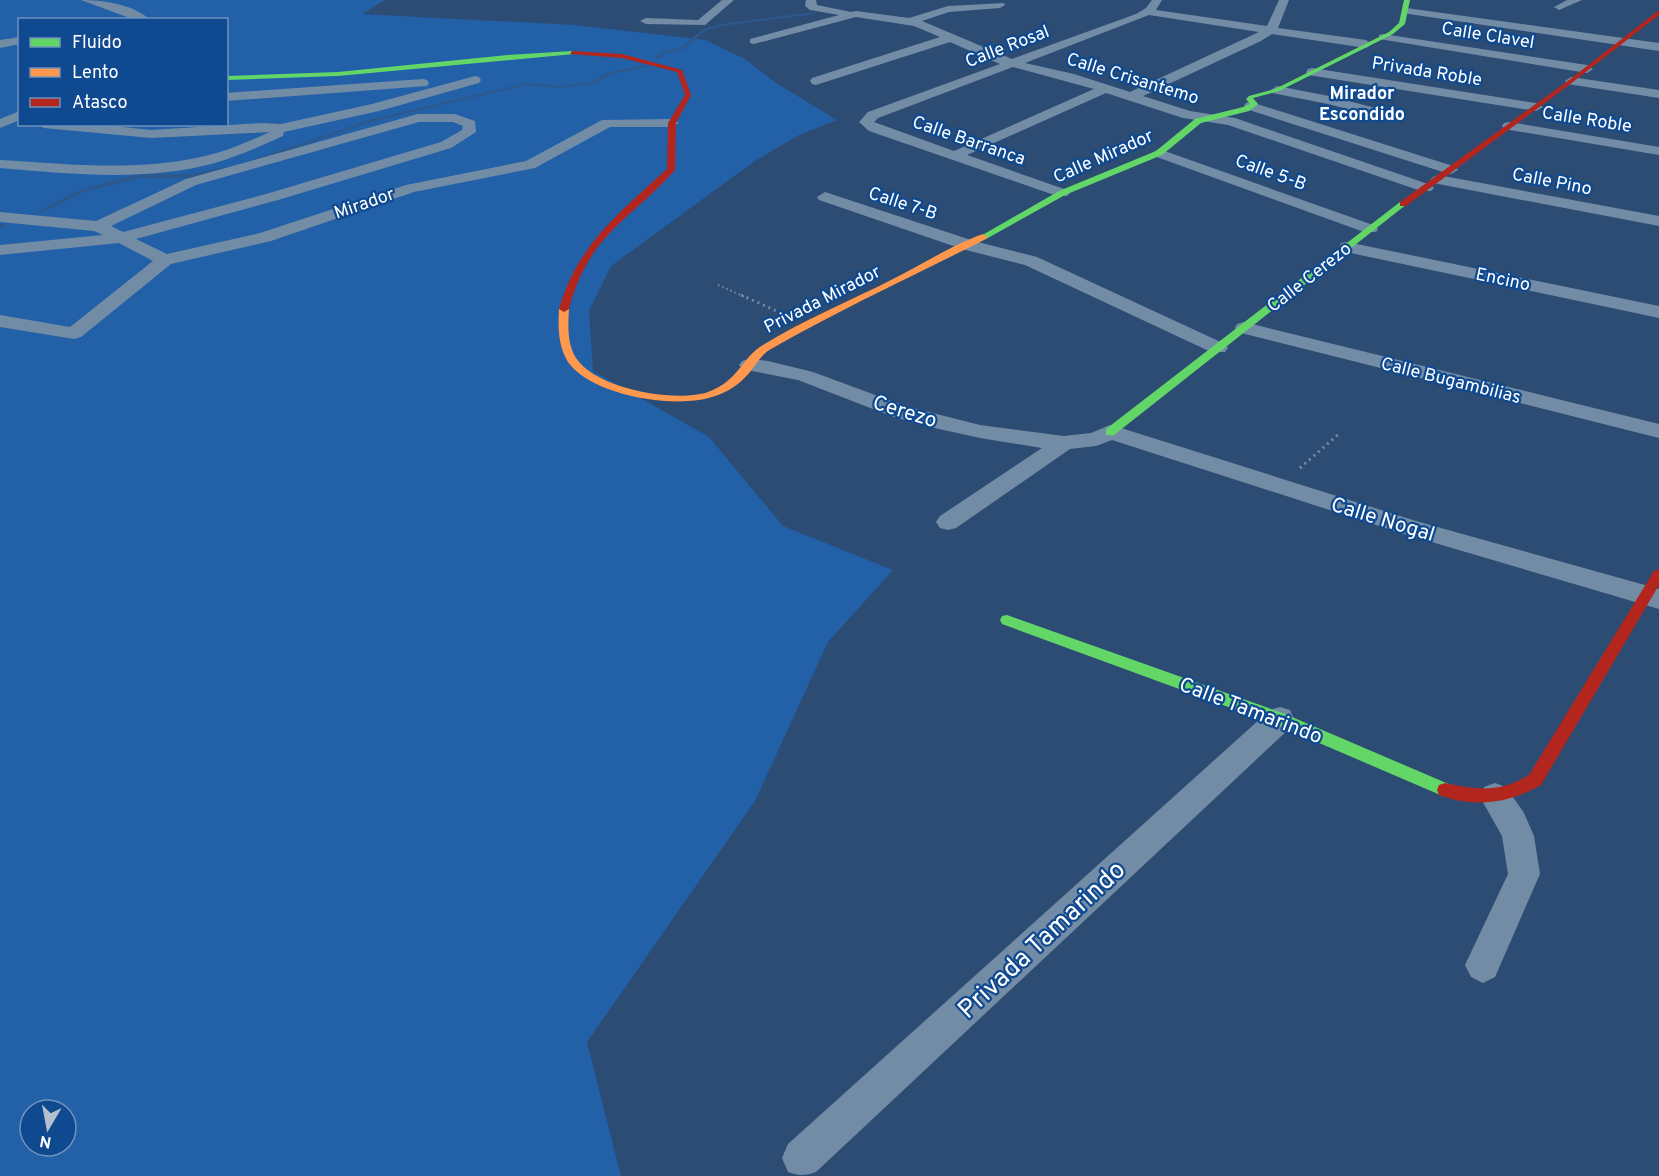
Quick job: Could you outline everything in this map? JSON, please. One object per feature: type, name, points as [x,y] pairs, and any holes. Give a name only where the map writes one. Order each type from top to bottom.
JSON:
[{"type":"street","points":[[86,0],[132,12],[141,18]]},
{"type":"street","points":[[646,21],[701,23],[729,0]]},
{"type":"street","name":"Calle Crisantemo","points":[[811,0],[810,6],[814,8],[862,12],[912,21],[1014,63],[1106,88],[1188,115],[1230,121],[1432,184]]},
{"type":"street","points":[[1157,0],[1148,12],[1366,44]]},
{"type":"street","points":[[1131,97],[1257,39],[1269,31],[1284,0]]},
{"type":"street","points":[[1559,7],[1577,0]]},
{"type":"street","points":[[912,21],[948,9],[1000,5]]},
{"type":"street","points":[[1383,38],[1402,24],[1407,6],[1659,47]]},
{"type":"street","points":[[754,41],[862,12]]},
{"type":"street","name":"Calle Rosal","points":[[866,122],[873,115],[1148,12]]},
{"type":"street","name":"Calle Cerezo","points":[[948,522],[1064,443],[1095,439],[1110,432],[1370,229],[1587,69],[1659,12]]},
{"type":"street","points":[[816,81],[950,38]]},
{"type":"street","name":"Calle Mirador","points":[[988,234],[1062,192],[1159,153],[1196,122],[1251,106],[1254,104],[1249,99],[1251,97],[1277,90],[1366,44],[1383,38]]},
{"type":"street","name":"Calle Clavel","points":[[1383,38],[1587,69]]},
{"type":"street","points":[[0,44],[18,40]]},
{"type":"street","points":[[229,77],[365,72],[563,51],[597,53],[646,60],[680,71],[688,95],[672,123]]},
{"type":"street","name":"Privada Roble","points":[[1312,72],[1536,106]]},
{"type":"street","points":[[65,126],[151,134],[261,127],[281,128],[374,108],[475,80],[228,97]]},
{"type":"street","points":[[1571,81],[1659,94]]},
{"type":"street","points":[[954,156],[1106,88]]},
{"type":"street","points":[[1277,90],[1329,100],[1386,115]]},
{"type":"street","points":[[1251,106],[1451,170]]},
{"type":"street","points":[[0,250],[120,238],[272,197],[446,146],[469,132],[470,124],[455,118],[418,118],[191,182],[98,226]]},
{"type":"street","name":"Calle Barranca","points":[[866,122],[874,128],[1062,192]]},
{"type":"street","name":"Mirador","points":[[0,321],[74,333],[165,260],[265,237],[402,190],[530,165],[608,123],[672,123]]},
{"type":"street","name":"Privada Mirador","points":[[672,123],[671,170],[583,256],[574,273],[564,317],[564,341],[574,364],[589,376],[602,382],[664,399],[696,398],[712,393],[733,382],[765,348],[988,234]]},
{"type":"street","name":"Calle Roble","points":[[1509,126],[1659,151]]},
{"type":"street","points":[[0,164],[99,171],[183,166],[215,159],[273,135],[281,128]]},
{"type":"street","name":"Calle 5-B","points":[[1159,153],[1370,229]]},
{"type":"street","name":"Calle Pino","points":[[1432,184],[1659,221]]},
{"type":"street","name":"Calle 7-B","points":[[825,197],[968,245]]},
{"type":"street","points":[[0,217],[98,226],[165,260]]},
{"type":"street","points":[[988,234],[1031,261]]},
{"type":"street","points":[[968,245],[1031,261],[1218,348]]},
{"type":"street","name":"Encino","points":[[1347,247],[1659,312]]},
{"type":"street","name":"Calle Bugambilias","points":[[1244,328],[1659,431]]},
{"type":"street","name":"Cerezo","points":[[749,365],[786,371],[922,418],[1024,438],[1064,443]]},
{"type":"street","name":"Calle Nogal","points":[[1110,432],[1409,527],[1653,597]]},
{"type":"street","name":"Calle Tamarindo","points":[[1007,620],[1280,719],[1442,789],[1471,796],[1495,797],[1518,793],[1535,780],[1653,597],[1659,574]]},
{"type":"street","name":"Privada Tamarindo","points":[[802,1158],[1280,719]]},
{"type":"street","points":[[1483,965],[1524,874],[1518,836],[1513,823],[1495,797]]},
{"type":"path","points":[[718,285],[809,325]]},
{"type":"path","points":[[1279,486],[1340,433]]},
{"type":"shaded area","points":[[0,0],[385,0],[362,14],[575,25],[705,40],[745,59],[776,83],[837,120],[799,135],[755,161],[611,266],[589,311],[593,371],[709,437],[783,526],[893,570],[828,642],[755,801],[587,1042],[621,1176],[0,1176]]},
{"type":"waterway","points":[[657,58],[665,52],[683,48],[704,30],[721,25],[815,13]]},
{"type":"waterway","points":[[253,161],[369,121],[526,84],[558,87],[593,83],[611,73],[646,66]]},
{"type":"waterway","points":[[40,212],[79,192],[139,176],[194,176],[219,170]]},
{"type":"traffic: fast","points":[[983,237],[1062,193],[1159,153],[1198,121],[1246,109],[1254,104],[1249,99],[1251,97],[1277,90],[1391,33],[1402,24],[1407,0]]},
{"type":"traffic: fast","points":[[228,78],[338,74],[572,53]]},
{"type":"traffic: fast","points":[[1110,432],[1403,204]]},
{"type":"traffic: fast","points":[[1007,620],[1280,719],[1445,790]]},
{"type":"traffic: slow","points":[[564,309],[563,324],[566,346],[572,360],[588,375],[603,383],[640,394],[678,399],[695,398],[714,393],[732,383],[765,348],[983,237]]},
{"type":"traffic: jam","points":[[1403,204],[1571,81],[1659,12]]},
{"type":"traffic: jam","points":[[564,309],[570,287],[591,248],[621,215],[671,170],[672,123],[688,95],[680,71],[622,56],[572,53]]},
{"type":"traffic: jam","points":[[1445,790],[1481,796],[1502,795],[1535,780],[1659,574]]},
{"type":"district","name":"Mirador Escondido","points":[[1362,103]]}]
